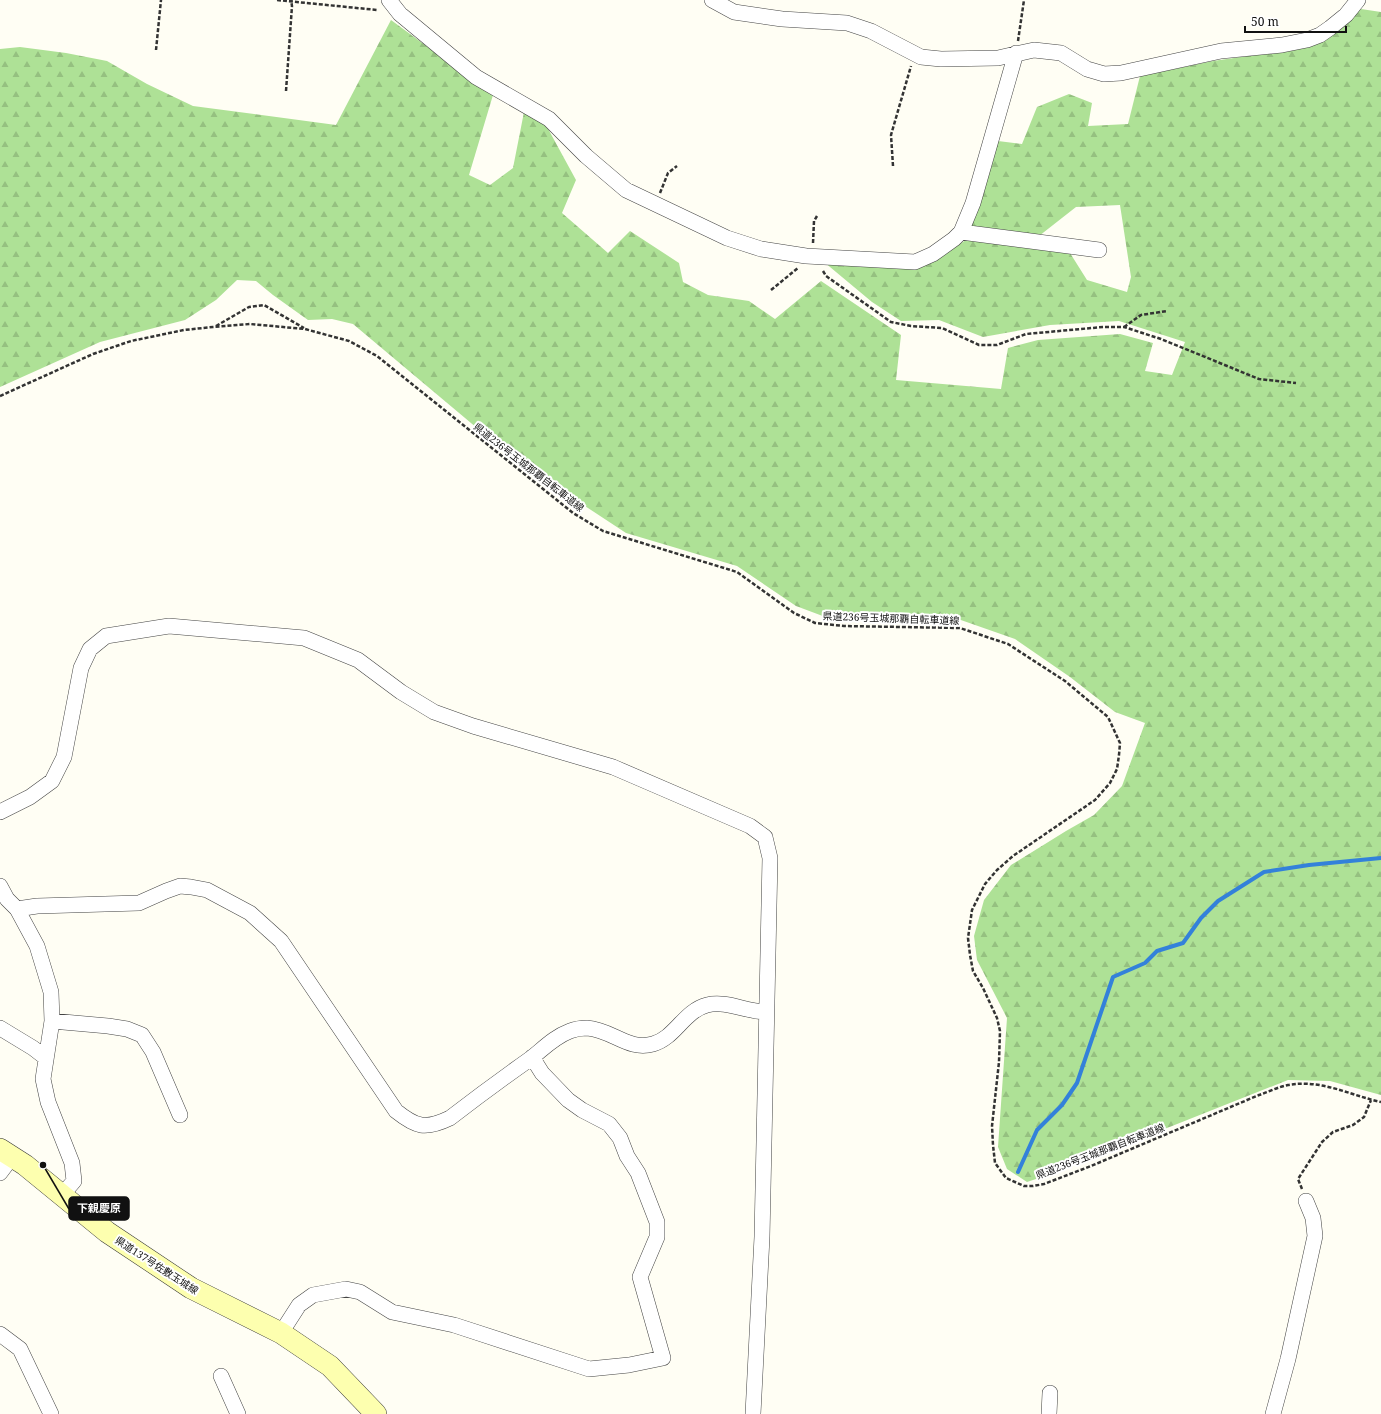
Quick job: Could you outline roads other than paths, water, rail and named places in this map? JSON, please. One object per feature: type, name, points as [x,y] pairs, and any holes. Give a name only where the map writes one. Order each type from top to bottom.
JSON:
[{"type":"main road","name":"県道137号佐敷玉城線","points":[[4,1159],[26,1165],[107,1232],[191,1288],[280,1333],[330,1366],[376,1414]]},
{"type":"street","points":[[389,0],[400,14],[476,77],[549,119],[586,156],[626,190],[727,238],[762,249],[813,256],[915,262],[933,254],[954,239],[961,232],[973,203],[1016,53]]},
{"type":"street","points":[[712,0],[734,12],[782,19],[847,23],[871,31],[921,57],[941,59],[998,58],[1034,50],[1061,53],[1087,69],[1104,74],[1121,73],[1221,51],[1282,45],[1307,40],[1320,35],[1330,28],[1346,15],[1358,0]]},
{"type":"street","points":[[961,232],[1099,250]]},
{"type":"street","points":[[0,812],[30,798],[52,781],[64,757],[81,668],[90,649],[106,636],[169,626],[304,638],[358,660],[401,692],[434,712],[473,726],[613,767],[750,826],[765,837],[770,858],[762,1237],[753,1414]]},
{"type":"street","points":[[6,898],[37,906],[139,902],[180,886],[212,892],[250,913],[281,941],[396,1111],[409,1122],[425,1126],[438,1124],[450,1118],[560,1036],[570,1031],[578,1029],[599,1029],[634,1045],[644,1045],[654,1044],[663,1040],[695,1010],[707,1005],[731,1006],[756,1012],[766,1012]]},
{"type":"street","points":[[6,898],[37,946],[52,992],[52,1021],[43,1079],[48,1102],[73,1169],[74,1181],[62,1195]]},
{"type":"street","points":[[52,1021],[128,1029],[142,1035],[153,1052],[180,1115]]},
{"type":"street","points":[[0,1028],[33,1048],[46,1058]]},
{"type":"street","points":[[280,1333],[299,1305],[313,1295],[346,1289],[360,1292],[392,1312],[454,1325],[589,1369],[629,1365],[663,1358],[640,1277],[657,1237],[657,1222],[638,1173],[627,1156],[620,1138],[609,1124],[582,1110],[568,1100],[542,1073],[532,1057]]},
{"type":"street","points":[[1274,1414],[1288,1360],[1315,1236],[1313,1218],[1306,1201]]},
{"type":"street","points":[[0,1334],[20,1349],[51,1414]]},
{"type":"street","points":[[221,1376],[238,1414]]},
{"type":"street","points":[[1049,1414],[1050,1393]]},
{"type":"waterway","points":[[1018,1172],[1037,1130],[1062,1105],[1077,1083],[1113,977],[1145,963],[1157,951],[1183,943],[1201,918],[1218,901],[1264,872],[1309,865],[1381,858]]},
{"type":"place","name":"下親慶原","points":[[43,1165]]}]
